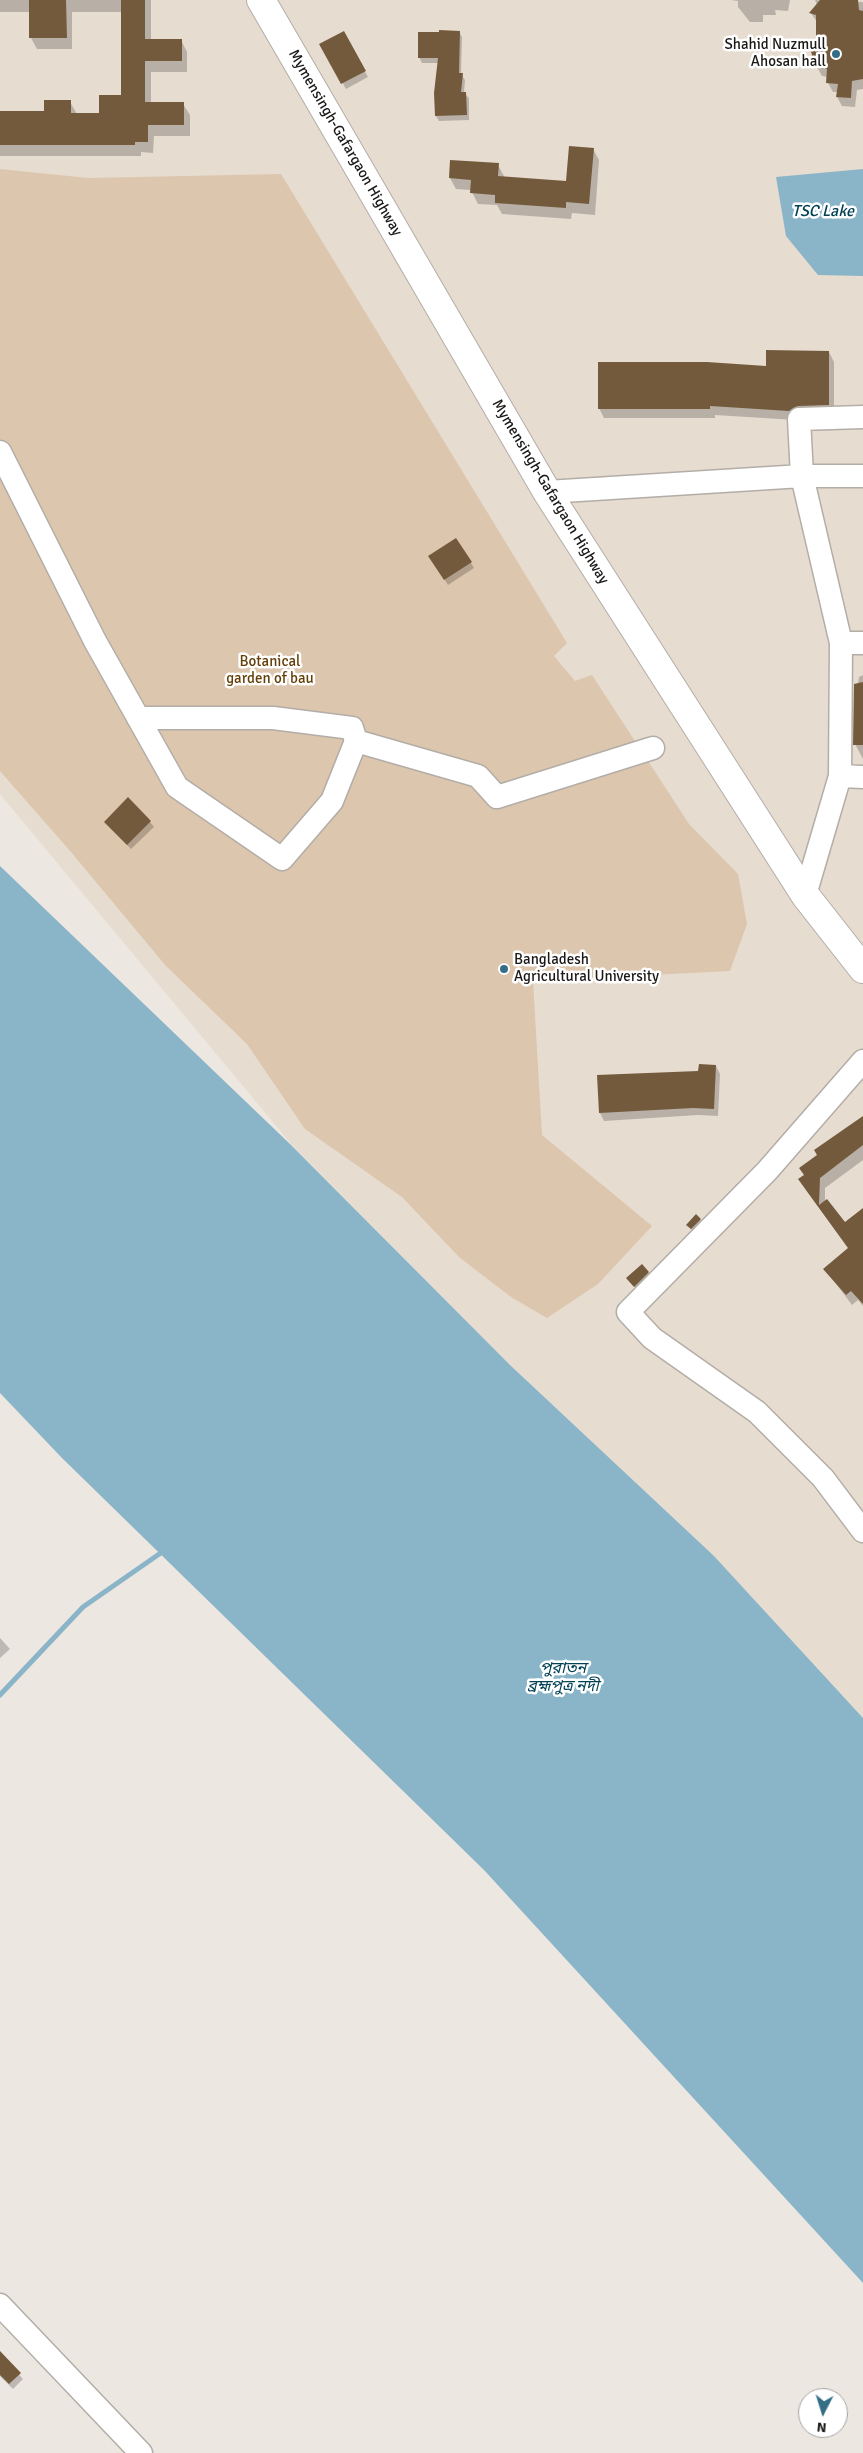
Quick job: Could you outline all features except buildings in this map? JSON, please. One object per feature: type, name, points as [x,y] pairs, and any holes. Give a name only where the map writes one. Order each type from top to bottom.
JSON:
[{"type":"main road","name":"Mymensingh-Gafargaon Highway","points":[[261,0],[547,492],[805,895],[863,969]]},
{"type":"street","points":[[805,895],[840,776],[841,643],[802,476],[799,419],[863,417]]},
{"type":"street","points":[[0,452],[95,641],[138,718],[177,787],[282,859],[332,802],[356,741],[352,728],[273,718],[138,718]]},
{"type":"street","points":[[547,492],[802,476],[863,476]]},
{"type":"street","points":[[841,643],[863,644]]},
{"type":"street","points":[[356,741],[478,776],[497,797],[653,748]]},
{"type":"street","points":[[840,776],[863,777]]},
{"type":"street","points":[[863,1061],[766,1170],[628,1312],[652,1338],[757,1412],[823,1478],[863,1531]]},
{"type":"street","points":[[0,2306],[141,2453]]},
{"type":"shaded area","name":"Bangladesh Agricultural University","points":[[0,0],[863,0],[863,1718],[714,1556],[510,1365],[292,1145],[0,794]]},
{"type":"green space","name":"Botanical garden of bau","points":[[0,169],[88,178],[281,174],[567,643],[554,656],[575,681],[592,675],[689,824],[738,874],[747,924],[730,971],[533,981],[542,1135],[652,1226],[598,1284],[547,1318],[511,1297],[459,1257],[402,1197],[305,1129],[247,1044],[166,966],[71,852],[0,771]]},
{"type":"water","name":"TSC Lake","points":[[863,169],[863,276],[818,275],[786,236],[776,177]]},
{"type":"water","name":"পুরাতন ব্রহ্মপুত্র নদী","points":[[0,866],[291,1145],[510,1365],[714,1556],[863,1718],[863,2283],[484,1870],[62,1458],[0,1393]]},
{"type":"waterway","points":[[0,1695],[83,1607],[165,1550]]},
{"type":"place","name":"Shahid Nuzmull Ahosan hall","points":[[836,54]]},
{"type":"place","name":"Bangladesh Agricultural University","points":[[504,969]]}]
